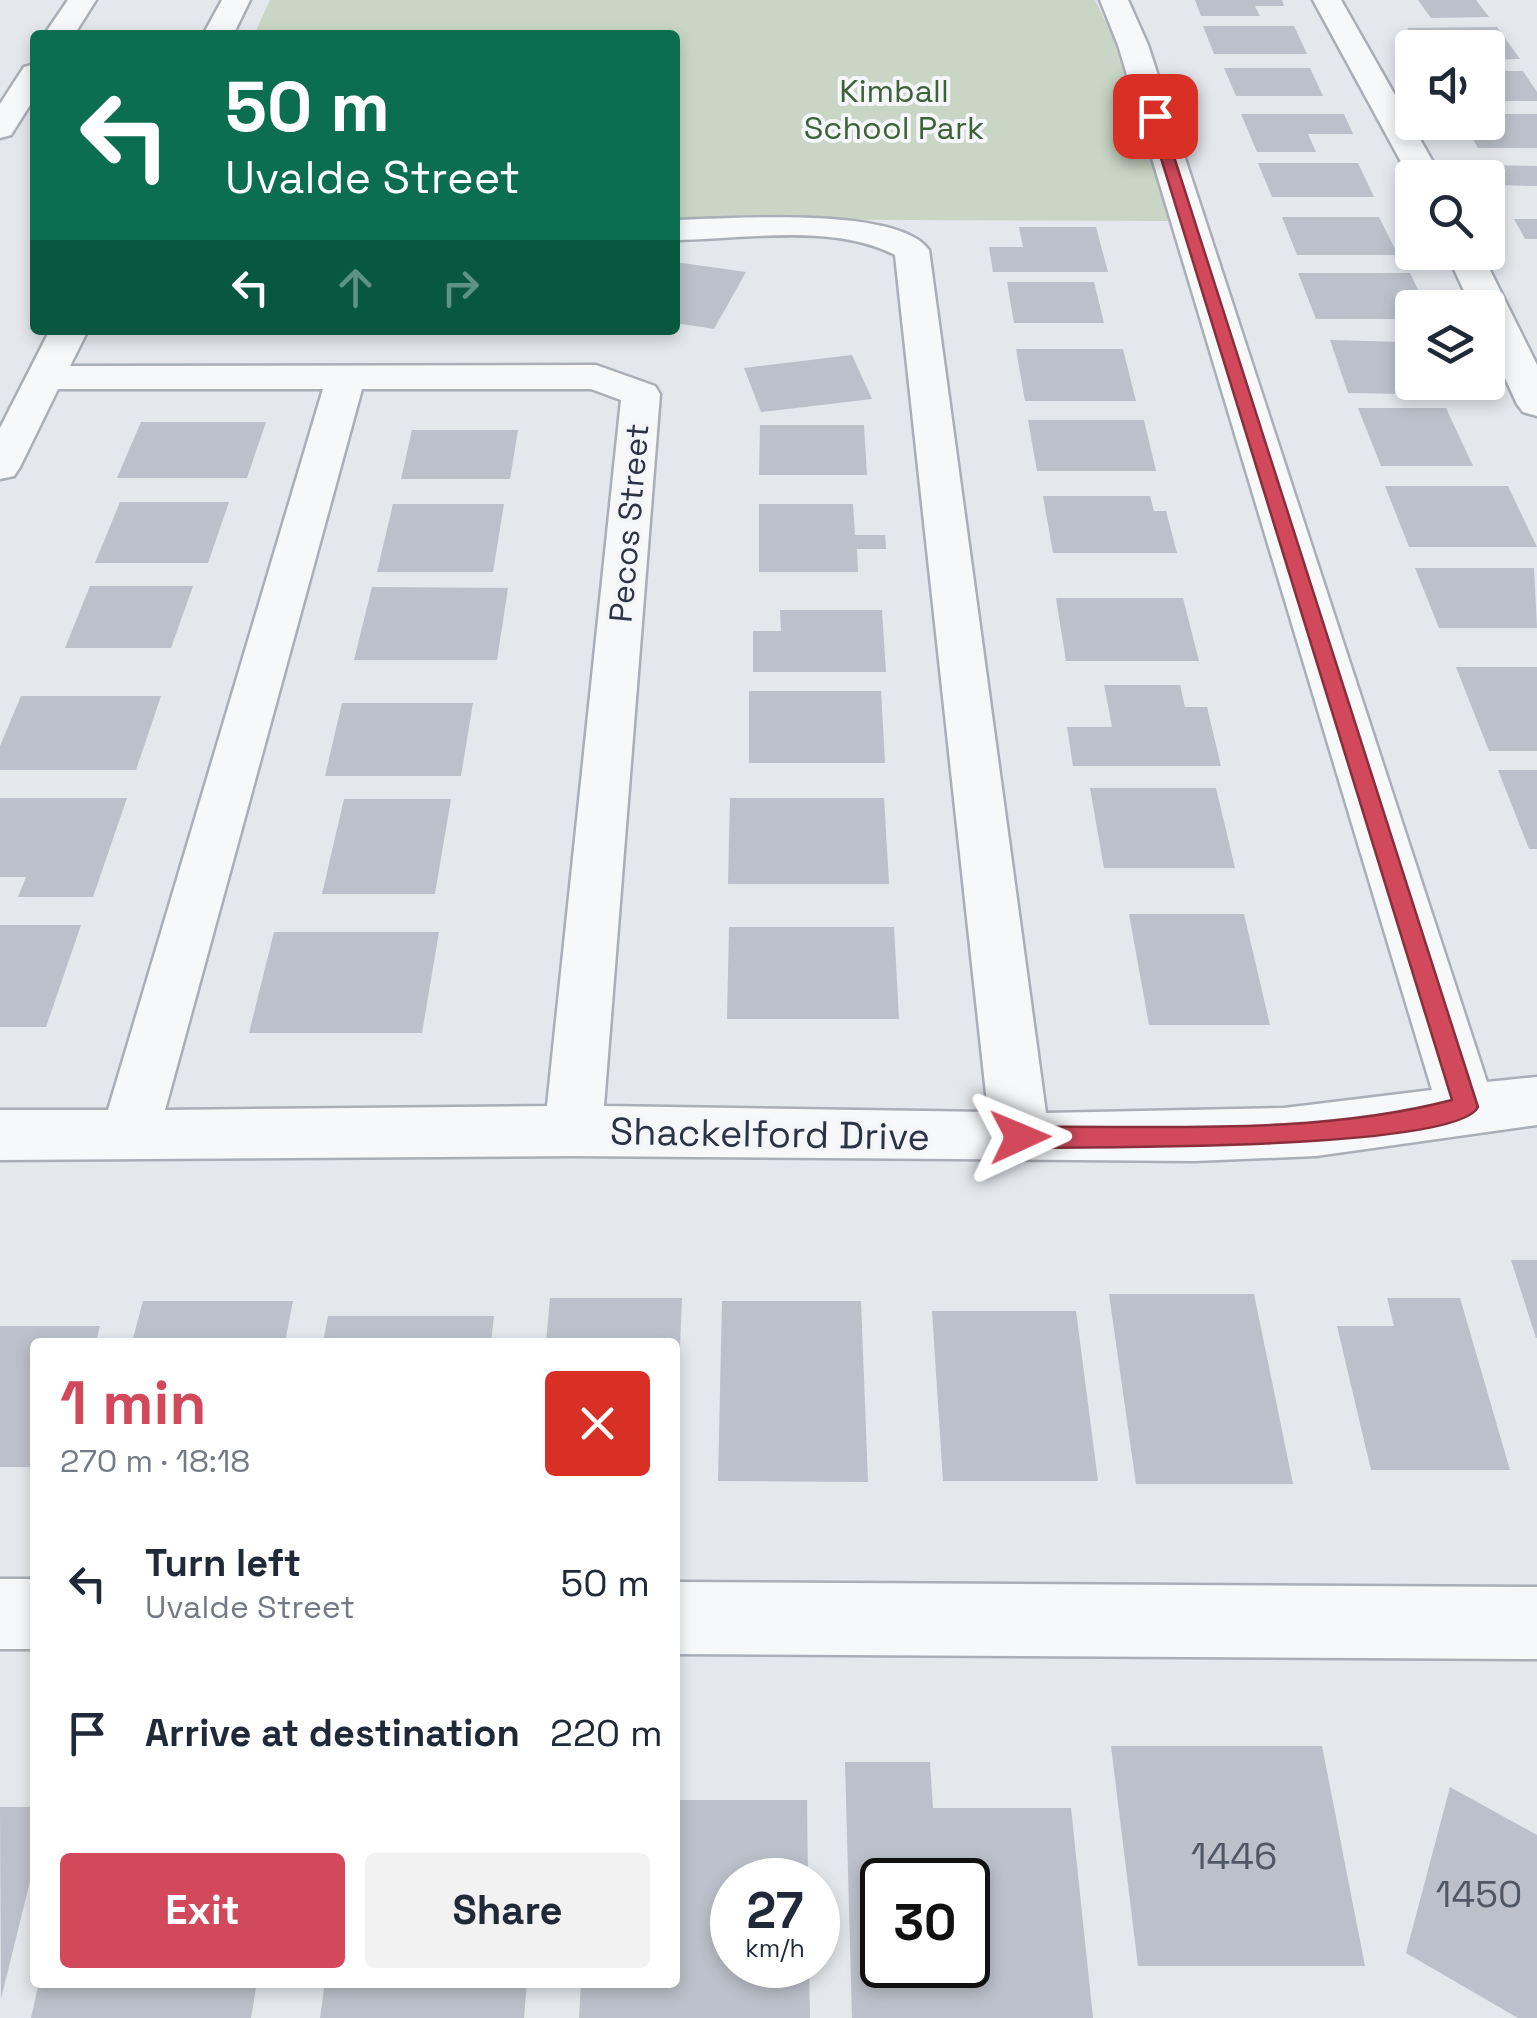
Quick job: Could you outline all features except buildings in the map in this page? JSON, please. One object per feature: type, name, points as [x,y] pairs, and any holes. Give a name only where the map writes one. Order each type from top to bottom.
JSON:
[{"type":"street","points":[[62,30],[82,0]]},
{"type":"street","points":[[221,30],[236,0]]},
{"type":"street","points":[[1114,0],[1134,45],[1466,1107]]},
{"type":"street","points":[[1327,0],[1416,160]]},
{"type":"street","points":[[0,128],[30,81]]},
{"type":"street","points":[[680,230],[855,230],[890,236],[912,250],[1020,1137]]},
{"type":"street","points":[[1472,270],[1537,404]]},
{"type":"street","points":[[0,467],[66,335]]},
{"type":"street","name":"Pecos Street","points":[[44,378],[596,376],[640,394],[573,1131]]},
{"type":"street","points":[[129,1136],[346,377]]},
{"type":"street","name":"Shackelford Drive","points":[[0,1135],[573,1131],[1020,1137],[1285,1133],[1406,1122],[1466,1107],[1537,1101]]},
{"type":"street","points":[[0,1614],[30,1614]]},
{"type":"street","points":[[680,1618],[1537,1623]]},
{"type":"green space","name":"Kimball School Park","points":[[270,0],[1095,0],[1112,35],[1170,221],[680,219],[680,30],[256,30]]},
{"type":"route","points":[[1020,1137],[1285,1133],[1406,1122],[1466,1107],[1155,116]]}]
